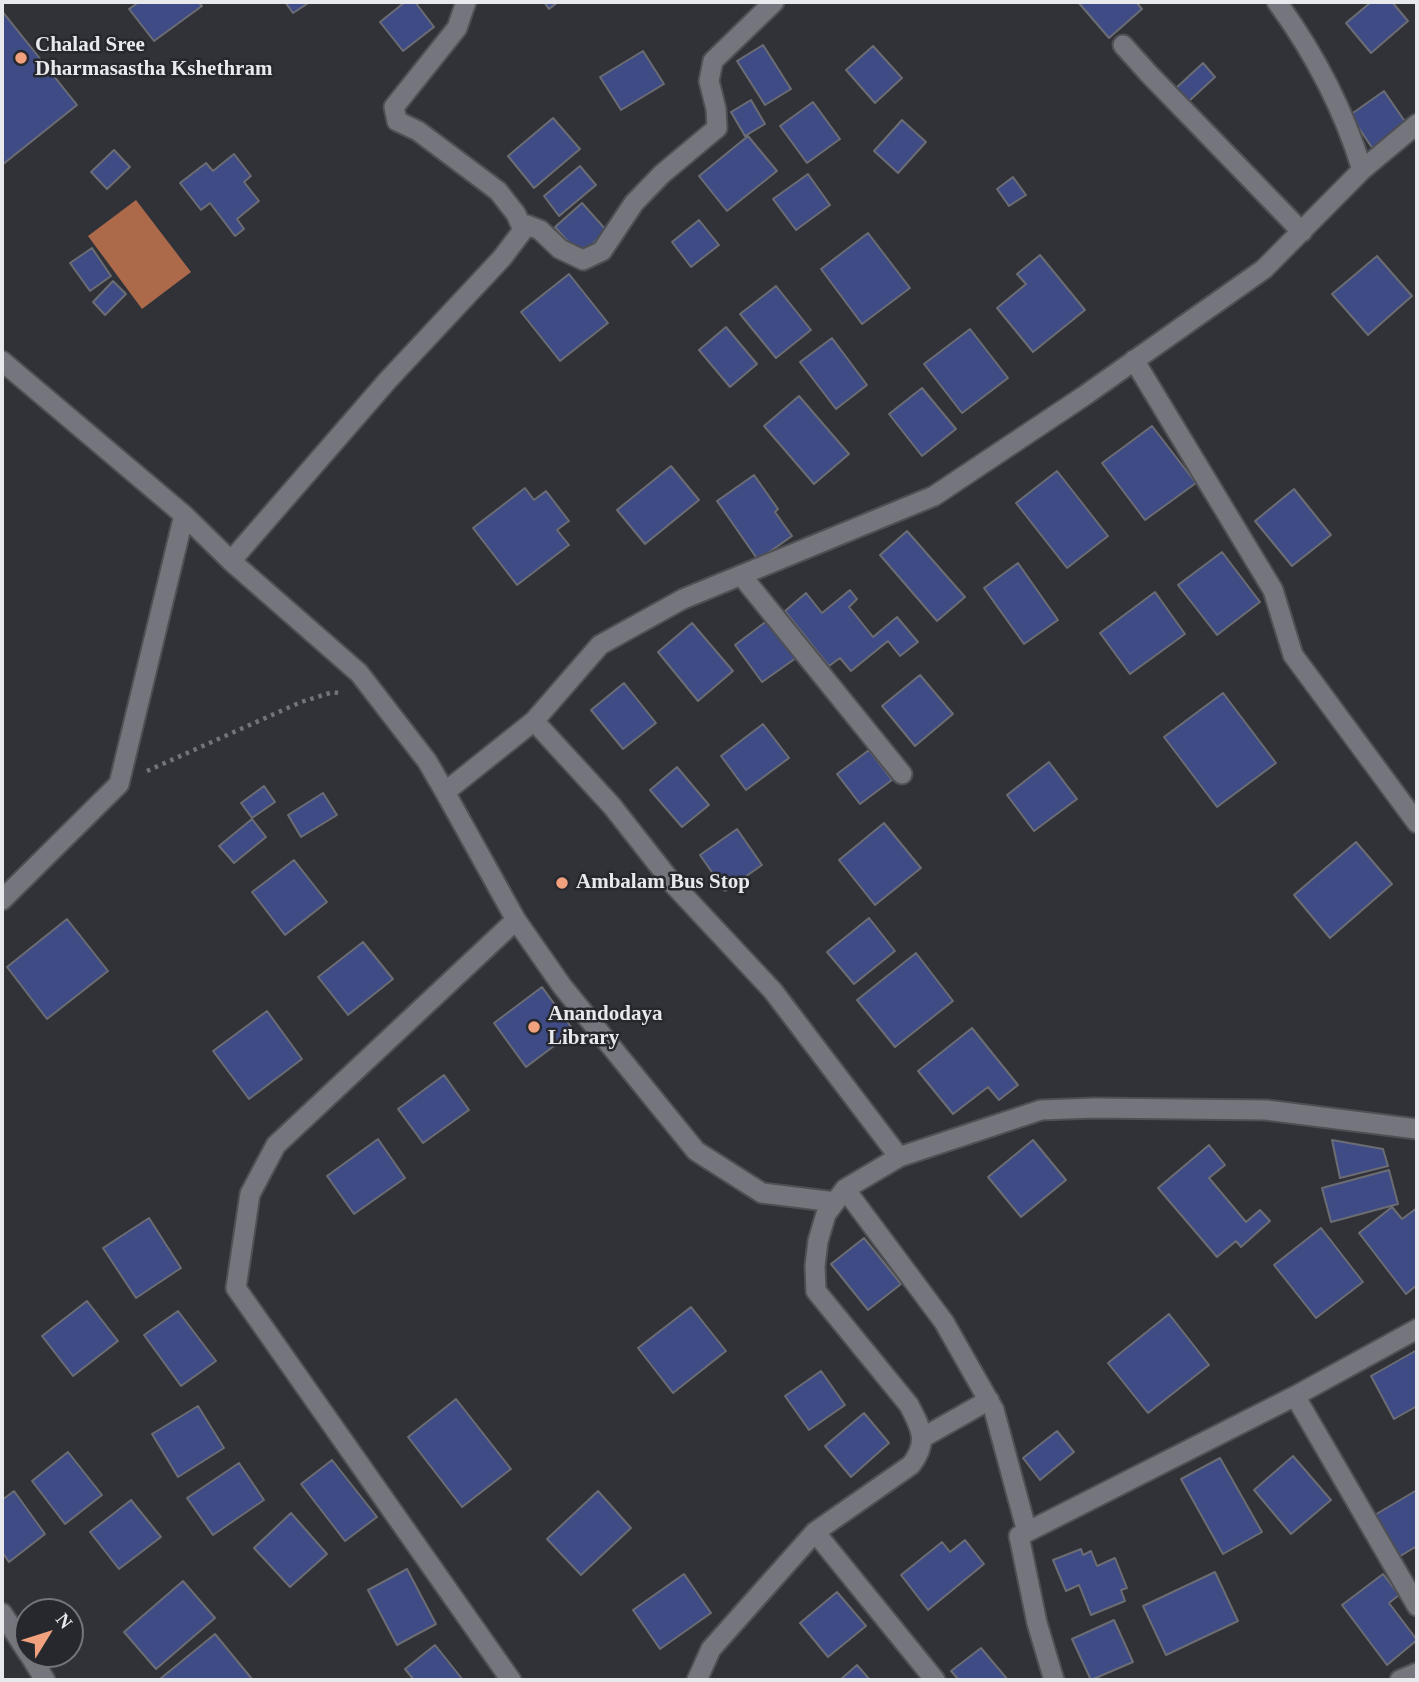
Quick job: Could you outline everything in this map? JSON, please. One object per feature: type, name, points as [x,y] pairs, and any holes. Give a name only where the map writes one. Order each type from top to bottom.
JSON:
[{"type":"street","points":[[466,2],[457,28],[394,107],[397,121],[418,131],[498,191],[516,214],[523,230]]},
{"type":"street","points":[[232,561],[388,380],[502,258],[527,225],[540,230],[561,249],[583,260],[603,251],[634,203],[662,174],[717,128],[716,109],[709,81],[713,61],[775,2]]},
{"type":"street","points":[[1277,2],[1314,58],[1350,132],[1362,170]]},
{"type":"street","points":[[1123,45],[1302,232]]},
{"type":"street","points":[[446,792],[534,721],[600,645],[683,599],[934,496],[1134,360],[1264,269],[1362,170],[1417,124]]},
{"type":"street","points":[[1134,360],[1273,590],[1293,655],[1417,823]]},
{"type":"street","points":[[2,361],[184,515],[359,673],[426,761],[446,792],[516,920],[562,986],[696,1151],[762,1193],[840,1196],[944,1322],[989,1400],[1027,1532]]},
{"type":"street","points":[[2,900],[119,784],[184,515]]},
{"type":"street","points":[[741,575],[902,775]]},
{"type":"street","points":[[534,721],[612,806],[674,885],[773,991],[899,1157]]},
{"type":"street","points":[[512,1680],[236,1288],[250,1194],[276,1145],[516,920]]},
{"type":"street","points":[[697,1680],[711,1649],[815,1532],[911,1465],[919,1454],[922,1438],[909,1405],[816,1292],[818,1241],[826,1214],[840,1196],[899,1157],[1041,1110],[1266,1110],[1417,1129]]},
{"type":"street","points":[[1054,1680],[1037,1623],[1019,1536],[1295,1396],[1417,1329]]},
{"type":"street","points":[[1295,1396],[1410,1575],[1417,1606]]},
{"type":"street","points":[[922,1438],[989,1400]]},
{"type":"street","points":[[815,1532],[935,1680]]},
{"type":"street","points":[[2,1613],[14,1632]]},
{"type":"street","points":[[1400,1680],[1417,1673]]},
{"type":"path","points":[[119,784],[301,702],[333,692],[381,703]]},
{"type":"shaded area","points":[[136,200],[191,272],[142,309],[88,236]]},
{"type":"building","points":[[139,2],[198,2],[202,6],[154,41],[129,9]]},
{"type":"building","points":[[285,2],[310,2],[293,13]]},
{"type":"building","points":[[405,2],[415,2],[434,27],[403,51],[380,22]]},
{"type":"building","points":[[544,2],[558,2],[549,9]]},
{"type":"building","points":[[1078,2],[1136,2],[1142,9],[1109,38]]},
{"type":"building","points":[[1371,2],[1392,2],[1408,21],[1371,53],[1346,23]]},
{"type":"building","name":"Chalad Sree Dharmasastha Kshethram","points":[[2,11],[77,105],[2,165]]},
{"type":"building","points":[[763,45],[791,89],[765,105],[737,61]]},
{"type":"building","points":[[873,46],[902,78],[875,103],[846,70]]},
{"type":"building","points":[[643,51],[664,84],[621,110],[600,77]]},
{"type":"building","points":[[1203,63],[1215,77],[1188,102],[1176,88]]},
{"type":"building","points":[[1384,91],[1408,126],[1373,149],[1350,115]]},
{"type":"building","points":[[751,100],[765,124],[745,136],[731,112]]},
{"type":"building","points":[[813,102],[840,139],[807,163],[780,126]]},
{"type":"building","points":[[553,118],[580,149],[534,188],[508,156]]},
{"type":"building","points":[[902,120],[926,142],[898,173],[874,151]]},
{"type":"building","points":[[748,136],[777,171],[727,211],[699,176]]},
{"type":"building","points":[[114,150],[130,167],[107,189],[91,172]]},
{"type":"building","points":[[234,154],[251,176],[244,182],[259,201],[237,219],[244,229],[235,236],[210,203],[201,210],[180,183],[206,163],[213,171]]},
{"type":"building","points":[[580,166],[596,185],[559,216],[544,196]]},
{"type":"building","points":[[808,174],[830,205],[796,230],[773,199]]},
{"type":"building","points":[[1013,177],[1026,195],[1009,206],[997,189]]},
{"type":"building","points":[[582,203],[607,231],[580,255],[555,227]]},
{"type":"building","points":[[699,220],[719,245],[691,267],[672,242]]},
{"type":"building","points":[[868,233],[910,288],[862,324],[821,269]]},
{"type":"building","points":[[92,248],[111,276],[90,291],[70,263]]},
{"type":"building","points":[[1040,255],[1085,310],[1033,352],[997,308],[1026,284],[1017,274]]},
{"type":"building","points":[[1377,256],[1412,296],[1368,335],[1332,294]]},
{"type":"building","points":[[569,274],[608,323],[560,361],[521,312]]},
{"type":"building","points":[[113,281],[126,294],[105,315],[93,302]]},
{"type":"building","points":[[776,286],[811,330],[776,358],[740,314]]},
{"type":"building","points":[[726,327],[757,364],[730,387],[699,350]]},
{"type":"building","points":[[970,329],[1008,378],[962,413],[924,364]]},
{"type":"building","points":[[832,338],[867,385],[836,409],[800,362]]},
{"type":"building","points":[[922,388],[956,429],[922,456],[889,414]]},
{"type":"building","points":[[799,396],[849,454],[814,484],[764,426]]},
{"type":"building","points":[[1152,426],[1196,483],[1145,520],[1102,463]]},
{"type":"building","points":[[671,466],[699,500],[645,544],[617,510]]},
{"type":"building","points":[[1057,471],[1108,536],[1067,568],[1016,503]]},
{"type":"building","points":[[754,475],[778,509],[775,512],[792,536],[758,560],[717,501]]},
{"type":"building","points":[[525,488],[534,500],[546,491],[569,521],[557,530],[569,545],[517,585],[473,528]]},
{"type":"building","points":[[1294,489],[1331,535],[1292,566],[1255,521]]},
{"type":"building","points":[[907,531],[965,597],[937,621],[880,555]]},
{"type":"building","points":[[1222,552],[1260,602],[1217,635],[1178,585]]},
{"type":"building","points":[[1018,563],[1058,620],[1024,644],[984,588]]},
{"type":"building","points":[[850,590],[857,599],[849,607],[873,637],[897,617],[918,642],[900,656],[888,641],[851,671],[840,658],[829,666],[785,611],[806,593],[822,613]]},
{"type":"building","points":[[1155,592],[1185,634],[1130,674],[1100,633]]},
{"type":"building","points":[[768,620],[796,658],[762,682],[735,645]]},
{"type":"building","points":[[692,623],[733,671],[698,701],[658,652]]},
{"type":"building","points":[[920,675],[953,714],[915,746],[882,706]]},
{"type":"building","points":[[624,683],[656,723],[623,749],[591,710]]},
{"type":"building","points":[[1223,693],[1276,763],[1217,807],[1164,737]]},
{"type":"building","points":[[763,724],[789,758],[746,790],[721,756]]},
{"type":"building","points":[[869,750],[892,780],[860,804],[837,774]]},
{"type":"building","points":[[1049,762],[1077,799],[1034,831],[1007,795]]},
{"type":"building","points":[[677,767],[709,805],[682,827],[650,790]]},
{"type":"building","points":[[264,786],[275,802],[252,818],[241,803]]},
{"type":"building","points":[[323,793],[337,815],[301,837],[288,815]]},
{"type":"building","points":[[252,819],[266,837],[234,863],[219,846]]},
{"type":"building","points":[[884,823],[921,868],[875,905],[839,860]]},
{"type":"building","points":[[737,829],[762,865],[725,891],[700,855]]},
{"type":"building","points":[[1356,842],[1392,884],[1330,938],[1294,895]]},
{"type":"building","points":[[294,860],[327,902],[285,935],[252,892]]},
{"type":"building","points":[[869,918],[895,951],[854,984],[827,952]]},
{"type":"building","points":[[67,919],[108,971],[47,1019],[7,967]]},
{"type":"building","points":[[363,942],[393,979],[348,1015],[318,977]]},
{"type":"building","points":[[916,953],[953,1001],[895,1047],[857,1000]]},
{"type":"building","name":"Anandodaya Library","points":[[542,987],[574,1031],[526,1067],[494,1023]]},
{"type":"building","points":[[267,1011],[302,1059],[249,1099],[213,1051]]},
{"type":"building","points":[[972,1028],[1018,1085],[999,1100],[988,1087],[953,1114],[918,1071]]},
{"type":"building","points":[[444,1075],[469,1110],[423,1143],[398,1109]]},
{"type":"building","points":[[378,1139],[405,1178],[354,1214],[327,1176]]},
{"type":"building","points":[[1033,1140],[1066,1180],[1021,1217],[988,1177]]},
{"type":"building","points":[[1332,1140],[1383,1149],[1388,1166],[1340,1178]]},
{"type":"building","points":[[1209,1145],[1225,1165],[1209,1178],[1246,1222],[1260,1210],[1270,1221],[1241,1247],[1236,1241],[1217,1257],[1158,1188]]},
{"type":"building","points":[[1389,1170],[1398,1204],[1331,1222],[1322,1188]]},
{"type":"building","points":[[1392,1207],[1402,1219],[1417,1208],[1417,1285],[1406,1294],[1359,1233]]},
{"type":"building","points":[[149,1218],[181,1268],[136,1298],[103,1248]]},
{"type":"building","points":[[1321,1228],[1363,1282],[1316,1318],[1274,1265]]},
{"type":"building","points":[[864,1238],[901,1284],[868,1310],[831,1264]]},
{"type":"building","points":[[87,1301],[118,1341],[73,1376],[42,1336]]},
{"type":"building","points":[[691,1307],[726,1351],[673,1393],[638,1348]]},
{"type":"building","points":[[178,1311],[216,1361],[181,1386],[144,1335]]},
{"type":"building","points":[[1169,1314],[1209,1365],[1148,1413],[1108,1363]]},
{"type":"building","points":[[1417,1350],[1417,1406],[1394,1419],[1371,1376]]},
{"type":"building","points":[[821,1371],[845,1405],[809,1430],[785,1396]]},
{"type":"building","points":[[456,1399],[511,1469],[462,1507],[408,1437]]},
{"type":"building","points":[[198,1406],[224,1448],[178,1477],[152,1434]]},
{"type":"building","points":[[864,1413],[889,1443],[851,1477],[825,1446]]},
{"type":"building","points":[[1057,1431],[1074,1452],[1040,1480],[1023,1458]]},
{"type":"building","points":[[68,1452],[102,1495],[65,1524],[32,1481]]},
{"type":"building","points":[[1293,1456],[1331,1500],[1291,1534],[1254,1490]]},
{"type":"building","points":[[1220,1458],[1262,1532],[1223,1554],[1181,1479]]},
{"type":"building","points":[[332,1460],[377,1517],[345,1541],[301,1484]]},
{"type":"building","points":[[239,1463],[264,1500],[213,1535],[187,1498]]},
{"type":"building","points":[[1417,1490],[1417,1546],[1397,1558],[1373,1516]]},
{"type":"building","points":[[14,1491],[45,1534],[9,1562],[2,1552],[2,1500]]},
{"type":"building","points":[[598,1491],[631,1528],[581,1575],[547,1539]]},
{"type":"building","points":[[131,1500],[161,1537],[119,1569],[90,1532]]},
{"type":"building","points":[[291,1513],[327,1554],[290,1587],[254,1548]]},
{"type":"building","points":[[965,1540],[984,1564],[928,1610],[901,1575],[942,1542],[950,1552]]},
{"type":"building","points":[[1081,1549],[1083,1555],[1091,1551],[1097,1566],[1115,1558],[1127,1588],[1121,1590],[1125,1601],[1091,1615],[1079,1585],[1066,1591],[1053,1560]]},
{"type":"building","points":[[407,1569],[436,1624],[397,1645],[368,1590]]},
{"type":"building","points":[[1215,1572],[1238,1621],[1166,1655],[1143,1606]]},
{"type":"building","points":[[684,1574],[711,1613],[660,1649],[633,1610]]},
{"type":"building","points":[[1383,1574],[1399,1595],[1389,1603],[1417,1640],[1387,1665],[1342,1605]]},
{"type":"building","points":[[183,1581],[215,1618],[156,1669],[124,1632]]},
{"type":"building","points":[[837,1592],[866,1626],[828,1657],[800,1623]]},
{"type":"building","points":[[1114,1620],[1133,1662],[1091,1680],[1072,1639]]},
{"type":"building","points":[[215,1634],[252,1679],[160,1679]]},
{"type":"building","points":[[435,1645],[463,1680],[414,1680],[405,1669]]},
{"type":"building","points":[[981,1648],[1008,1680],[959,1680],[951,1671]]},
{"type":"building","points":[[857,1665],[870,1680],[840,1680]]},
{"type":"place","name":"Chalad Sree Dharmasastha Kshethram","points":[[21,58]]},
{"type":"place","name":"Ambalam Bus Stop","points":[[562,883]]},
{"type":"place","name":"Anandodaya Library","points":[[534,1027]]}]
